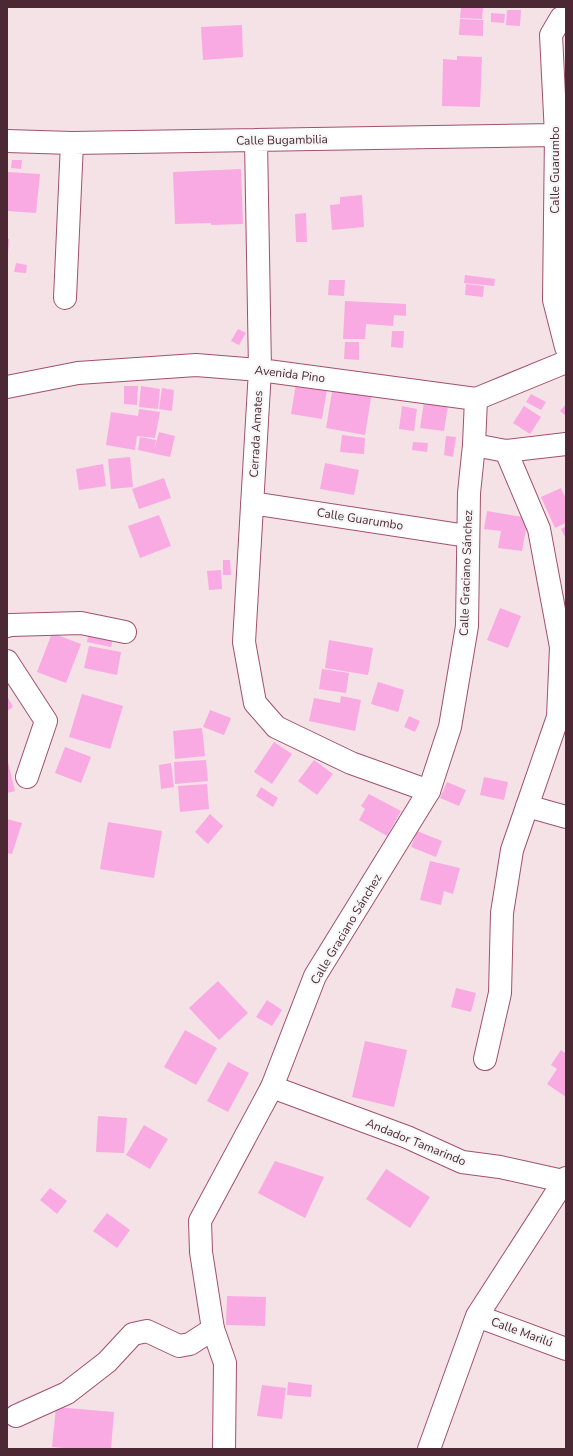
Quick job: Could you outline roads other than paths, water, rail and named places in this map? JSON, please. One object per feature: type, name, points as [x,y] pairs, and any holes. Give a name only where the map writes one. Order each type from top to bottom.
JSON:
[{"type":"street","name":"Calle Guarumbo","points":[[564,17],[551,34],[556,135],[554,300],[566,347]]},
{"type":"street","name":"Calle Bugambilia","points":[[7,141],[72,142],[256,140],[556,135]]},
{"type":"street","name":"Cerrada Amates","points":[[256,140],[260,370],[244,642],[255,703],[276,727],[351,763],[429,791]]},
{"type":"street","points":[[65,298],[72,142]]},
{"type":"street","points":[[476,400],[566,362]]},
{"type":"street","name":"Avenida Pino","points":[[7,387],[78,373],[196,365],[260,370],[476,400]]},
{"type":"street","name":"Calle Graciano Sánchez","points":[[224,1449],[225,1363],[213,1329],[201,1252],[200,1221],[272,1087],[315,976],[429,791],[450,727],[467,626],[467,536],[476,400]]},
{"type":"street","points":[[474,445],[506,451],[566,444]]},
{"type":"street","points":[[484,1058],[500,993],[502,913],[512,850],[558,717],[561,647],[539,529],[506,451]]},
{"type":"street","name":"Calle Guarumbo","points":[[252,503],[467,536]]},
{"type":"street","points":[[7,626],[81,623],[125,632]]},
{"type":"street","points":[[7,661],[46,721],[27,777]]},
{"type":"street","points":[[527,806],[566,817]]},
{"type":"street","name":"Andador Tamarindo","points":[[272,1087],[407,1137],[462,1162],[500,1167],[565,1180]]},
{"type":"street","points":[[429,1449],[477,1316],[565,1180]]},
{"type":"street","name":"Calle Marilú","points":[[477,1316],[566,1349]]},
{"type":"street","points":[[16,1416],[67,1393],[107,1362],[133,1334],[146,1331],[179,1346],[190,1344],[213,1329]]}]
